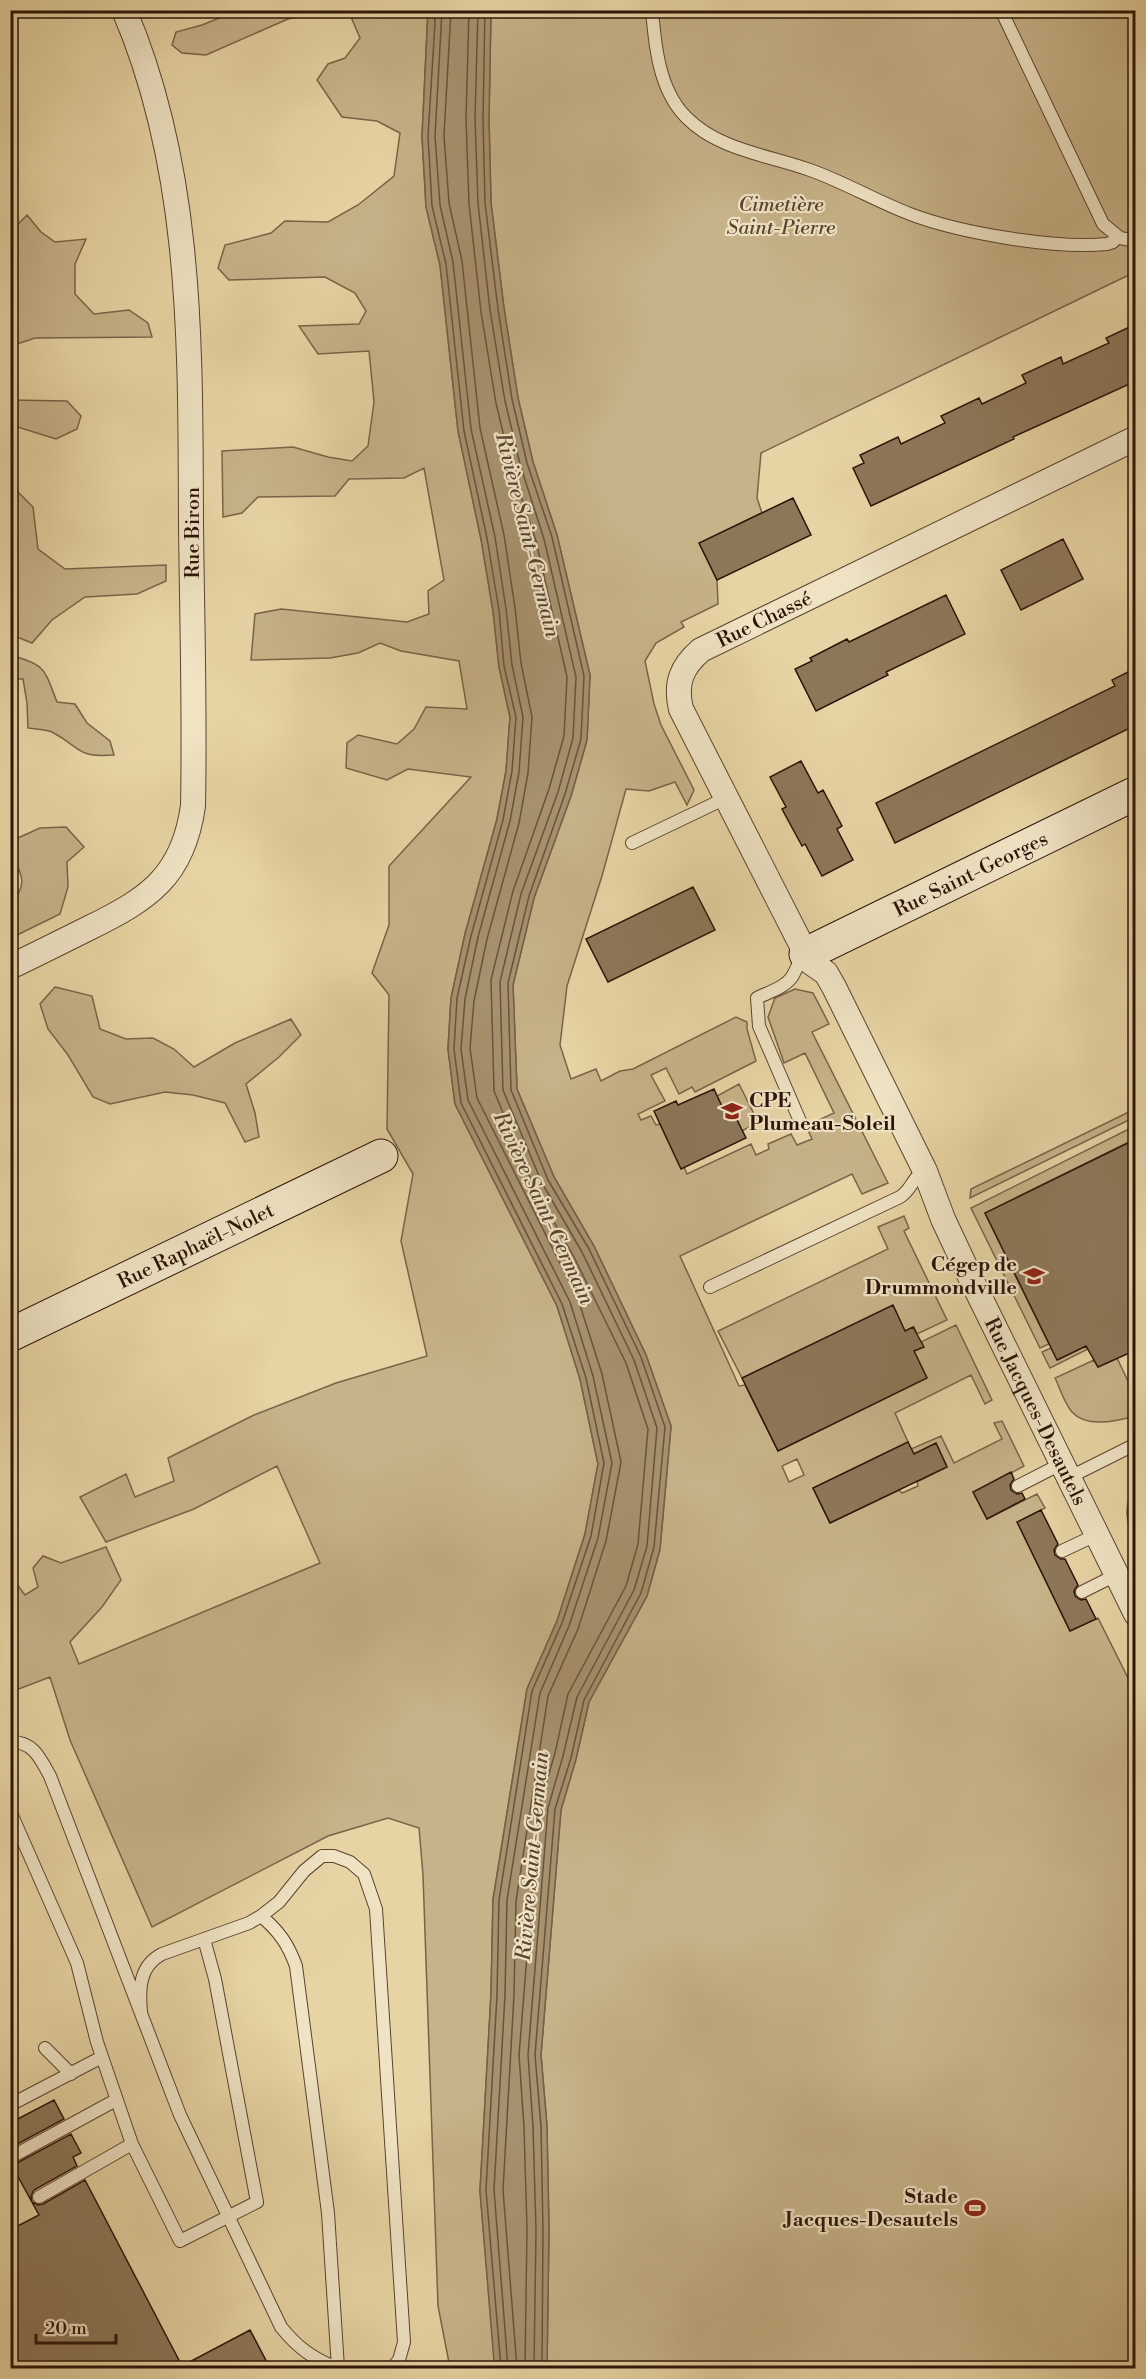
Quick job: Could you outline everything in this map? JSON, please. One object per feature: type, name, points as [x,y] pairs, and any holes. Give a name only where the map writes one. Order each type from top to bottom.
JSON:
[{"type":"street","name":"Rue Biron","points":[[10,966],[114,915],[148,895],[173,865],[183,847],[190,828],[193,806],[190,402],[186,286],[178,212],[163,129],[146,67],[124,10]]},
{"type":"street","name":"Rue Chassé","points":[[806,954],[681,709],[678,695],[679,682],[690,659],[701,650],[1136,438]]},
{"type":"street","name":"Rue Saint-Georges","points":[[806,954],[1136,793]]},
{"type":"street","name":"Rue Jacques-Desautels","points":[[806,954],[810,962],[826,973],[925,1171],[943,1219],[1064,1471],[1136,1614]]},
{"type":"street","name":"Rue Raphaël-Nolet","points":[[10,1335],[381,1155]]},
{"type":"lane","points":[[652,10],[660,67],[668,87],[684,116],[699,129],[716,139],[811,170],[888,205],[938,223],[1007,237],[1060,243],[1107,244],[1113,242],[1117,236]]},
{"type":"lane","points":[[1001,10],[1103,224],[1117,236],[1136,241]]},
{"type":"lane","points":[[632,843],[726,798]]},
{"type":"lane","points":[[800,1121],[759,1026],[757,998],[785,984],[791,978],[801,958],[806,954]]},
{"type":"lane","points":[[710,1287],[900,1197],[909,1190],[918,1174],[925,1171]]},
{"type":"lane","points":[[1018,1486],[1136,1444]]},
{"type":"lane","points":[[1062,1551],[1096,1534]]},
{"type":"lane","points":[[1082,1592],[1116,1575]]},
{"type":"lane","points":[[10,1742],[20,1741],[33,1748],[50,1776],[180,2115],[281,2327],[301,2349],[337,2368],[328,2213],[296,1966],[289,1946],[276,1928],[261,1916]]},
{"type":"lane","points":[[10,1811],[77,1963],[102,2057],[132,2144],[180,2241],[257,2202],[215,1979],[204,1939]]},
{"type":"lane","points":[[141,2012],[139,1988],[144,1971],[152,1959],[249,1923],[261,1916],[279,1902],[304,1871],[322,1856],[334,1856],[350,1862],[364,1874],[376,1909],[404,2342],[399,2360],[392,2368]]},
{"type":"lane","points":[[45,2048],[71,2074]]},
{"type":"lane","points":[[10,2105],[102,2057]]},
{"type":"lane","points":[[15,2155],[117,2100]]},
{"type":"lane","points":[[39,2197],[132,2144]]},
{"type":"green space","points":[[236,11],[428,11],[422,136],[426,207],[440,265],[458,431],[481,539],[493,611],[499,667],[510,717],[506,771],[497,819],[465,934],[451,998],[448,1049],[455,1104],[557,1306],[580,1379],[598,1464],[585,1534],[557,1621],[527,1689],[493,1899],[491,1994],[480,2191],[495,2368],[450,2368],[438,2306],[423,1875],[419,1828],[388,1818],[328,1836],[152,1927],[70,1740],[50,1677],[11,1692],[11,1582],[13,1579],[25,1595],[38,1587],[33,1568],[43,1556],[61,1563],[106,1547],[121,1580],[102,1607],[70,1642],[79,1664],[320,1563],[277,1466],[194,1509],[106,1542],[80,1497],[126,1474],[135,1497],[174,1481],[168,1458],[254,1415],[336,1383],[427,1356],[401,1241],[413,1174],[387,1129],[389,995],[372,973],[389,925],[389,866],[471,777],[408,769],[387,780],[346,768],[347,743],[358,735],[397,744],[414,729],[426,707],[467,709],[459,661],[401,651],[380,643],[358,653],[330,658],[251,660],[255,614],[281,609],[407,622],[429,614],[428,591],[444,580],[424,468],[404,478],[349,479],[335,496],[258,497],[242,513],[223,517],[222,451],[293,447],[352,461],[368,446],[374,402],[369,351],[318,354],[299,326],[359,324],[366,311],[355,293],[325,277],[229,280],[218,268],[225,245],[271,233],[285,221],[328,222],[358,205],[394,176],[400,133],[377,121],[342,117],[317,80],[328,64],[345,58],[360,38],[351,17],[325,12],[288,19],[206,55],[182,53],[172,45],[176,32],[202,25]]},
{"type":"green space","name":"Cimetière Saint-Pierre","points":[[491,11],[1135,11],[1135,272],[761,453],[757,498],[762,513],[700,543],[717,580],[718,604],[681,622],[684,627],[656,643],[645,661],[661,725],[694,790],[687,805],[675,782],[649,791],[626,789],[602,876],[567,986],[560,1045],[571,1079],[596,1069],[601,1081],[620,1071],[633,1069],[736,1017],[747,1022],[756,1061],[695,1092],[692,1087],[679,1094],[666,1068],[651,1075],[665,1101],[638,1114],[641,1120],[651,1116],[656,1125],[660,1124],[681,1168],[684,1167],[687,1174],[751,1144],[756,1155],[769,1149],[768,1144],[791,1134],[797,1145],[812,1139],[806,1126],[834,1113],[805,1053],[784,1063],[768,1017],[775,998],[795,989],[813,993],[829,1024],[812,1032],[888,1183],[862,1194],[852,1174],[680,1256],[739,1386],[745,1385],[778,1451],[927,1378],[914,1351],[923,1347],[921,1342],[956,1325],[992,1400],[985,1404],[971,1375],[895,1413],[908,1442],[813,1488],[830,1523],[899,1490],[902,1493],[918,1486],[917,1482],[947,1467],[936,1443],[914,1454],[911,1449],[941,1436],[954,1463],[1002,1439],[994,1423],[1002,1421],[1024,1466],[974,1493],[987,1519],[1037,1494],[1045,1508],[1018,1522],[1070,1631],[1098,1618],[1135,1692],[1135,2368],[547,2368],[549,2230],[547,2126],[541,2055],[561,1810],[589,1702],[647,1596],[660,1549],[671,1426],[646,1355],[594,1246],[554,1177],[517,1089],[513,985],[534,898],[571,796],[587,740],[590,675],[557,535],[533,462],[518,398],[491,203],[489,119]],"holes":[[[797,1459],[804,1475],[789,1482],[782,1466]]]},
{"type":"green space","points":[[27,215],[41,232],[55,242],[86,239],[75,264],[75,294],[94,314],[129,310],[148,323],[152,337],[35,338],[11,346],[11,231]]},
{"type":"green space","points":[[11,400],[67,401],[81,416],[77,429],[56,439],[11,425]]},
{"type":"green space","points":[[18,492],[33,507],[38,549],[65,569],[166,565],[166,581],[137,594],[85,597],[52,620],[32,643],[17,637],[10,614],[10,494]]},
{"type":"green space","points":[[10,655],[38,666],[46,675],[57,702],[75,704],[87,723],[110,741],[114,755],[92,755],[80,751],[52,732],[28,728],[23,679],[11,679]]},
{"type":"green space","points":[[66,827],[84,847],[67,862],[68,887],[60,914],[11,938],[11,903],[18,894],[22,879],[14,858],[11,841],[40,828]]},
{"type":"green space","points":[[55,987],[92,996],[100,1029],[126,1039],[153,1038],[174,1049],[194,1067],[235,1043],[291,1019],[301,1035],[246,1084],[255,1113],[259,1137],[245,1142],[225,1103],[193,1095],[165,1092],[110,1104],[93,1097],[68,1055],[48,1029],[40,1004]]},
{"type":"green space","points":[[739,1084],[758,1122],[742,1131],[733,1110],[725,1113],[717,1096]]},
{"type":"green space","points":[[1135,1109],[1135,1117],[970,1198],[971,1189]]},
{"type":"green space","points":[[1135,1126],[1135,1139],[985,1213],[1009,1262],[1000,1267],[971,1208]]},
{"type":"green space","points":[[904,1216],[909,1228],[904,1231],[947,1320],[917,1334],[914,1327],[905,1331],[893,1306],[742,1378],[718,1331],[888,1249],[878,1227]]},
{"type":"green space","points":[[1011,1267],[1049,1344],[1040,1348],[1002,1271]]},
{"type":"green space","points":[[1086,1346],[1088,1349],[1050,1368],[1042,1352],[1051,1348],[1058,1360]]},
{"type":"green space","points":[[1117,1358],[1135,1396],[1135,1416],[1102,1422],[1078,1417],[1067,1404],[1055,1378],[1094,1360],[1098,1367]]},
{"type":"green space","points":[[1136,1488],[1135,1542],[1127,1508]]},
{"type":"water","name":"Rivière Saint-Germain","points":[[428,11],[491,11],[489,119],[491,203],[504,308],[518,398],[533,462],[557,535],[590,675],[587,740],[571,796],[534,898],[513,985],[517,1089],[554,1177],[594,1246],[646,1355],[671,1426],[660,1549],[647,1596],[589,1702],[561,1810],[541,2055],[547,2126],[549,2230],[547,2368],[495,2368],[494,2361],[480,2191],[491,1994],[493,1900],[527,1689],[557,1621],[585,1534],[598,1464],[580,1379],[557,1306],[455,1104],[448,1049],[451,998],[465,934],[497,819],[506,771],[510,717],[499,667],[493,611],[481,539],[458,431],[440,265],[426,207],[422,136]]},
{"type":"building","points":[[1136,324],[1136,381],[1013,437],[1014,439],[871,506],[853,468],[864,463],[860,455],[898,437],[901,444],[945,423],[941,416],[979,398],[982,404],[1026,383],[1022,375],[1061,357],[1063,364],[1109,343],[1106,338]]},
{"type":"building","points":[[793,498],[811,535],[717,580],[699,543]]},
{"type":"building","points":[[1063,539],[1083,579],[1021,610],[1001,570]]},
{"type":"building","points":[[946,595],[965,634],[886,672],[888,675],[816,711],[795,669],[812,661],[810,658],[847,639],[849,642]]},
{"type":"building","points":[[1136,668],[1136,725],[895,843],[876,803],[1115,686],[1112,680]]},
{"type":"building","points":[[801,761],[818,793],[823,790],[842,826],[837,829],[853,860],[822,876],[805,844],[802,846],[782,809],[786,807],[770,777]]},
{"type":"building","points":[[693,887],[715,930],[608,982],[586,939]]},
{"type":"building","points":[[714,1089],[725,1113],[732,1110],[746,1138],[681,1169],[654,1111],[676,1101],[678,1105]]},
{"type":"building","points":[[1136,1139],[1136,1350],[1098,1367],[1086,1346],[1057,1360],[985,1213]]},
{"type":"building","points":[[893,1305],[905,1331],[913,1327],[924,1347],[914,1351],[927,1378],[778,1451],[742,1378]]},
{"type":"building","points":[[908,1442],[914,1454],[936,1443],[947,1467],[830,1523],[813,1488]]},
{"type":"building","points":[[1011,1472],[1014,1479],[1010,1485],[1011,1490],[1017,1494],[1022,1493],[1025,1499],[987,1519],[973,1492]]},
{"type":"building","points":[[1041,1510],[1058,1544],[1054,1550],[1055,1555],[1065,1559],[1078,1585],[1074,1591],[1075,1596],[1081,1600],[1086,1599],[1096,1619],[1070,1631],[1017,1522]]},
{"type":"building","points":[[54,2100],[64,2119],[10,2148],[10,2123]]},
{"type":"building","points":[[71,2134],[81,2153],[73,2157],[77,2166],[34,2190],[31,2196],[32,2202],[38,2205],[43,2204],[85,2180],[182,2366],[250,2330],[270,2368],[10,2368],[10,2230],[39,2215],[10,2162],[19,2162]]},
{"type":"place","name":"CPE Plumeau-Soleil","points":[[732,1111]]},
{"type":"place","name":"Cégep de Drummondville","points":[[1034,1276]]},
{"type":"place","name":"Stade Jacques-Desautels","points":[[975,2208]]}]
